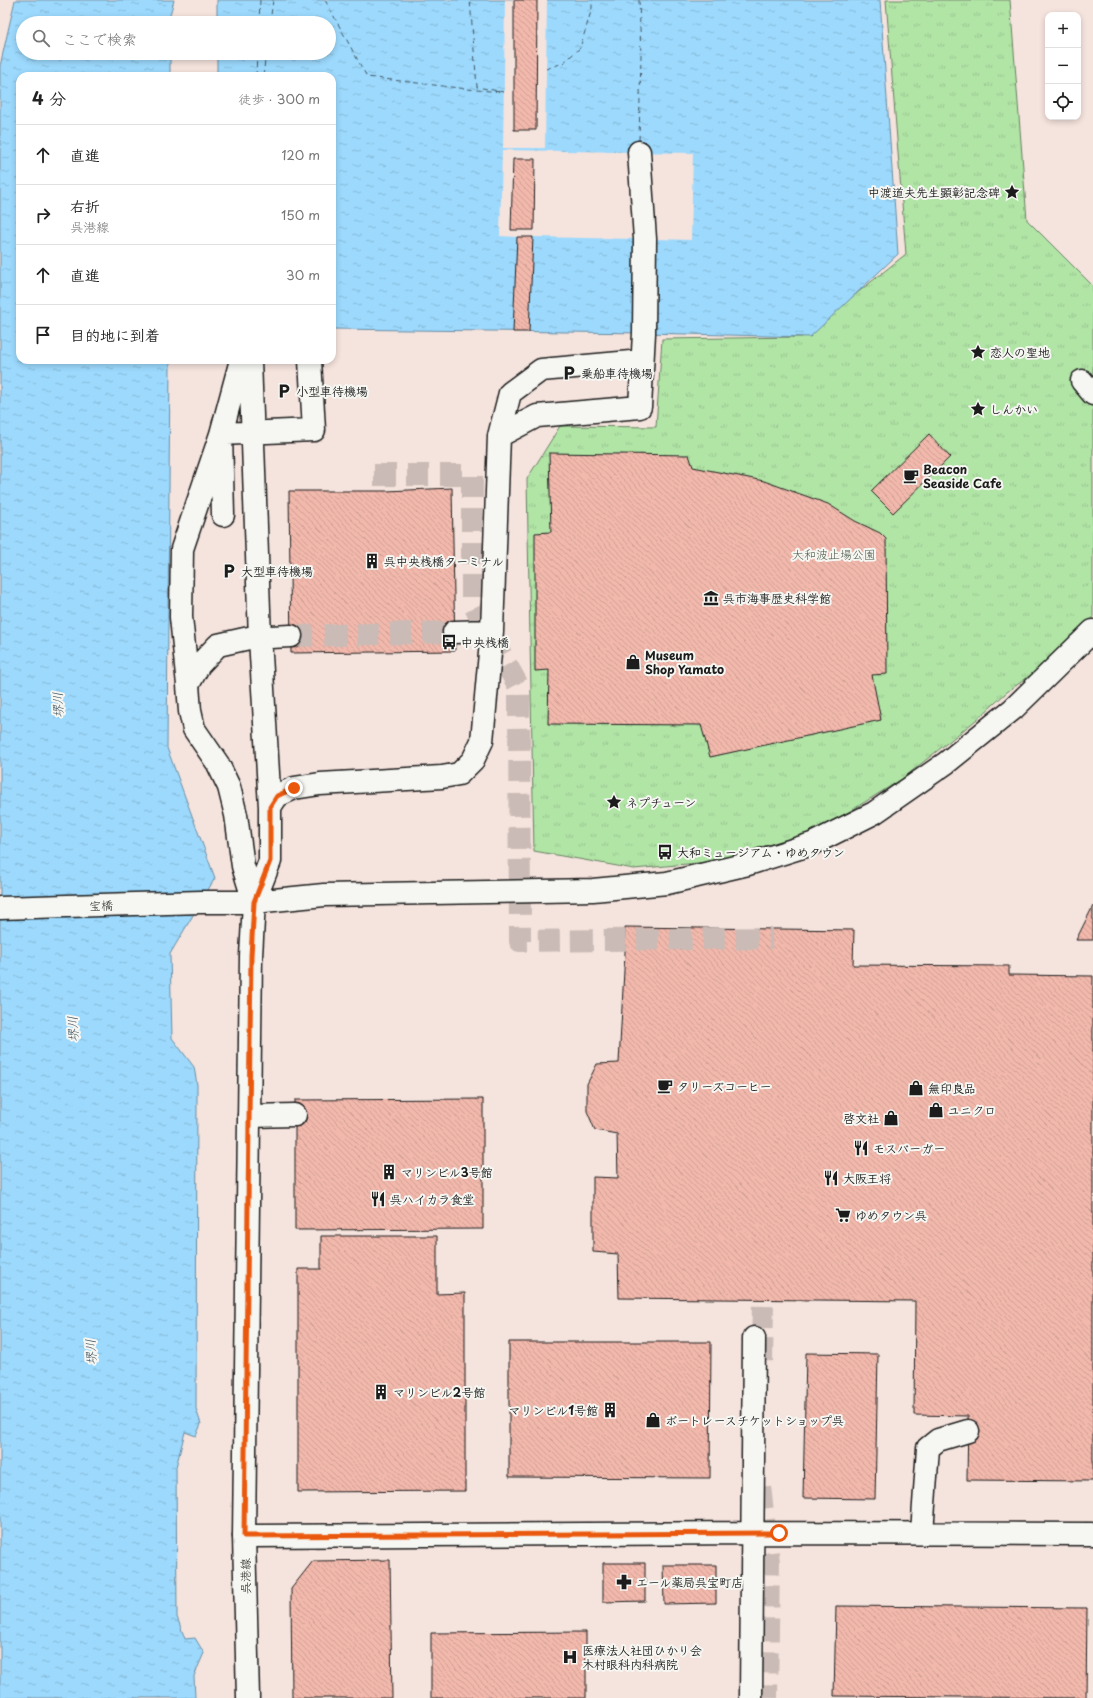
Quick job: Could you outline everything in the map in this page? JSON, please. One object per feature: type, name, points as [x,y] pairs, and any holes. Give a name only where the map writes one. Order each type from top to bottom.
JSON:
[{"type":"street","points":[[499,436],[537,416],[640,408],[644,333],[645,239],[639,152]]},
{"type":"street","points":[[270,807],[277,796],[294,788],[320,784],[442,778],[459,774],[472,760],[482,741],[492,631],[499,436],[510,393],[541,370],[642,361]]},
{"type":"street","points":[[240,364],[222,434],[182,549],[181,617],[190,711],[194,729],[218,764],[229,787],[236,815],[243,866],[254,902]]},
{"type":"street","points":[[250,364],[260,638],[270,807],[270,861],[254,902]]},
{"type":"street","points":[[222,434],[314,430],[310,364]]},
{"type":"street","points":[[222,434],[223,514]]},
{"type":"street","points":[[454,632],[492,631]]},
{"type":"street","name":"宝橋","points":[[0,908],[201,902],[254,902],[324,895],[593,890],[667,883],[748,864],[812,844],[874,813],[946,763],[1013,709],[1093,631]]},
{"type":"street","points":[[188,685],[199,664],[223,636],[249,638],[291,636]]},
{"type":"street","name":"呉港線","points":[[248,1698],[244,1536],[251,956],[254,902]]},
{"type":"street","points":[[249,1116],[295,1115]]},
{"type":"street","points":[[751,1698],[751,1533],[754,1338]]},
{"type":"street","points":[[922,1533],[928,1448],[938,1440],[968,1431]]},
{"type":"street","points":[[244,1536],[751,1533],[1093,1534]]},
{"type":"green space","name":"大和波止場公園","points":[[886,0],[1010,0],[1027,220],[1093,286],[1093,631],[1007,692],[981,716],[902,779],[818,831],[719,861],[634,869],[534,851],[527,479],[560,426],[656,427],[662,339],[802,337],[906,254]]},
{"type":"water","name":"堺川","points":[[15,0],[174,0],[170,16],[16,16],[16,60],[170,60],[170,72],[16,72],[16,364],[170,364],[167,748],[215,878],[170,954],[172,1038],[194,1067],[197,1085],[196,1409],[201,1424],[196,1436],[185,1432],[176,1467],[177,1617],[185,1639],[195,1638],[204,1653],[194,1676],[195,1698],[0,1698],[0,66]]},
{"type":"water","points":[[217,0],[880,0],[898,254],[810,337],[644,333],[336,329],[336,72],[217,72],[217,60],[336,60],[336,16],[217,16]]},
{"type":"pier","points":[[505,0],[547,0],[545,148],[503,148]]},
{"type":"pier","points":[[502,150],[693,153],[691,240],[656,239],[655,333],[635,239],[533,237],[529,332],[513,332],[517,237],[500,236]]},
{"type":"building","points":[[514,0],[537,0],[536,130],[514,130]]},
{"type":"building","points":[[513,159],[535,159],[534,230],[511,230]]},
{"type":"building","points":[[517,237],[533,237],[529,332],[513,332]]},
{"type":"building","points":[[929,434],[950,457],[893,513],[871,491]]},
{"type":"building","name":"呉市海事歴史科学館","points":[[549,453],[689,455],[693,467],[764,481],[828,504],[855,521],[880,533],[886,539],[887,674],[872,675],[881,720],[710,757],[701,725],[548,724],[549,670],[535,671],[535,533],[551,532]]},
{"type":"building","name":"呉中央桟橋ターミナル","points":[[452,488],[455,651],[291,653],[289,491],[387,491]]},
{"type":"building","points":[[1093,906],[1093,940],[1076,940]]},
{"type":"building","name":"ゆめタウン呉","points":[[625,927],[854,930],[853,965],[1009,966],[1009,975],[1093,976],[1093,1481],[967,1480],[968,1416],[914,1415],[915,1301],[619,1298],[618,1254],[593,1252],[593,1177],[618,1178],[617,1134],[595,1130],[587,1111],[587,1084],[597,1064],[619,1063]]},
{"type":"building","name":"マリンビル3号館","points":[[483,1099],[483,1229],[295,1230],[295,1100]]},
{"type":"building","name":"マリンビル2号館","points":[[321,1236],[437,1236],[437,1294],[465,1293],[465,1491],[298,1492],[298,1269],[321,1269]]},
{"type":"building","name":"マリンビル1号館","points":[[509,1342],[711,1342],[710,1478],[509,1477]]},
{"type":"building","points":[[806,1353],[878,1354],[875,1499],[803,1498]]},
{"type":"building","points":[[390,1560],[392,1698],[292,1698],[291,1589],[313,1561]]},
{"type":"building","name":"エール薬局呉宝町店","points":[[603,1563],[645,1563],[645,1601],[603,1602]]},
{"type":"building","points":[[663,1565],[716,1565],[716,1603],[664,1604]]},
{"type":"building","points":[[836,1606],[1087,1608],[1086,1698],[834,1696]]},
{"type":"building","name":"医療法人社団ひかり会 木村眼科内科病院","points":[[586,1632],[586,1698],[431,1698],[431,1633]]},
{"type":"ferry route","points":[[259,16],[260,0]]},
{"type":"ferry route","points":[[271,16],[273,0]]},
{"type":"ferry route","points":[[325,0],[334,16]]},
{"type":"ferry route","points":[[336,20],[367,77],[504,92],[477,87],[470,0]]},
{"type":"ferry route","points":[[546,69],[563,63],[580,48],[592,8],[592,0]]},
{"type":"ferry route","points":[[639,0],[641,55],[639,141]]},
{"type":"ferry route","points":[[256,72],[257,60]]},
{"type":"ferry route","points":[[264,72],[265,60]]},
{"type":"tunnel","points":[[374,475],[472,475],[472,602],[519,687],[520,941],[772,938]]},
{"type":"tunnel","points":[[291,636],[454,632]]},
{"type":"tunnel","points":[[762,1361],[763,1300]]},
{"type":"tunnel","points":[[760,1487],[769,1562],[767,1698]]},
{"type":"place","name":"中渡道夫先生顕彰記念碑","points":[[1012,192]]},
{"type":"place","name":"恋人の聖地","points":[[978,352]]},
{"type":"place","name":"乗船車待機場","points":[[569,373]]},
{"type":"place","name":"小型車待機場","points":[[284,391]]},
{"type":"place","name":"しんかい","points":[[978,409]]},
{"type":"place","name":"Beacon Seaside Cafe","points":[[911,476]]},
{"type":"place","name":"呉中央桟橋ターミナル","points":[[372,561]]},
{"type":"place","name":"大型車待機場","points":[[229,571]]},
{"type":"place","name":"呉市海事歴史科学館","points":[[711,598]]},
{"type":"place","name":"中央桟橋","points":[[449,642]]},
{"type":"place","name":"Museum Shop Yamato","points":[[633,662]]},
{"type":"place","name":"ネプチューン","points":[[614,802]]},
{"type":"place","name":"大和ミュージアム・ゆめタウン","points":[[665,852]]},
{"type":"place","name":"タリーズコーヒー","points":[[665,1086]]},
{"type":"place","name":"無印良品","points":[[916,1088]]},
{"type":"place","name":"ユニクロ","points":[[936,1110]]},
{"type":"place","name":"啓文社","points":[[891,1118]]},
{"type":"place","name":"モスバーガー","points":[[861,1148]]},
{"type":"place","name":"マリンビル3号館","points":[[389,1172]]},
{"type":"place","name":"大阪王将","points":[[831,1178]]},
{"type":"place","name":"呉ハイカラ食堂","points":[[378,1199]]},
{"type":"place","name":"ゆめタウン呉","points":[[843,1215]]},
{"type":"place","name":"マリンビル2号館","points":[[381,1392]]},
{"type":"place","name":"マリンビル1号館","points":[[610,1410]]},
{"type":"place","name":"ボートレースチケットショップ呉","points":[[653,1420]]},
{"type":"place","name":"エール薬局呉宝町店","points":[[624,1582]]},
{"type":"place","name":"医療法人社団ひかり会 木村眼科内科病院","points":[[570,1657]]},
{"type":"route","points":[[294,788],[277,796],[270,807],[270,861],[254,902],[249,1041],[244,1536],[779,1533]]}]
